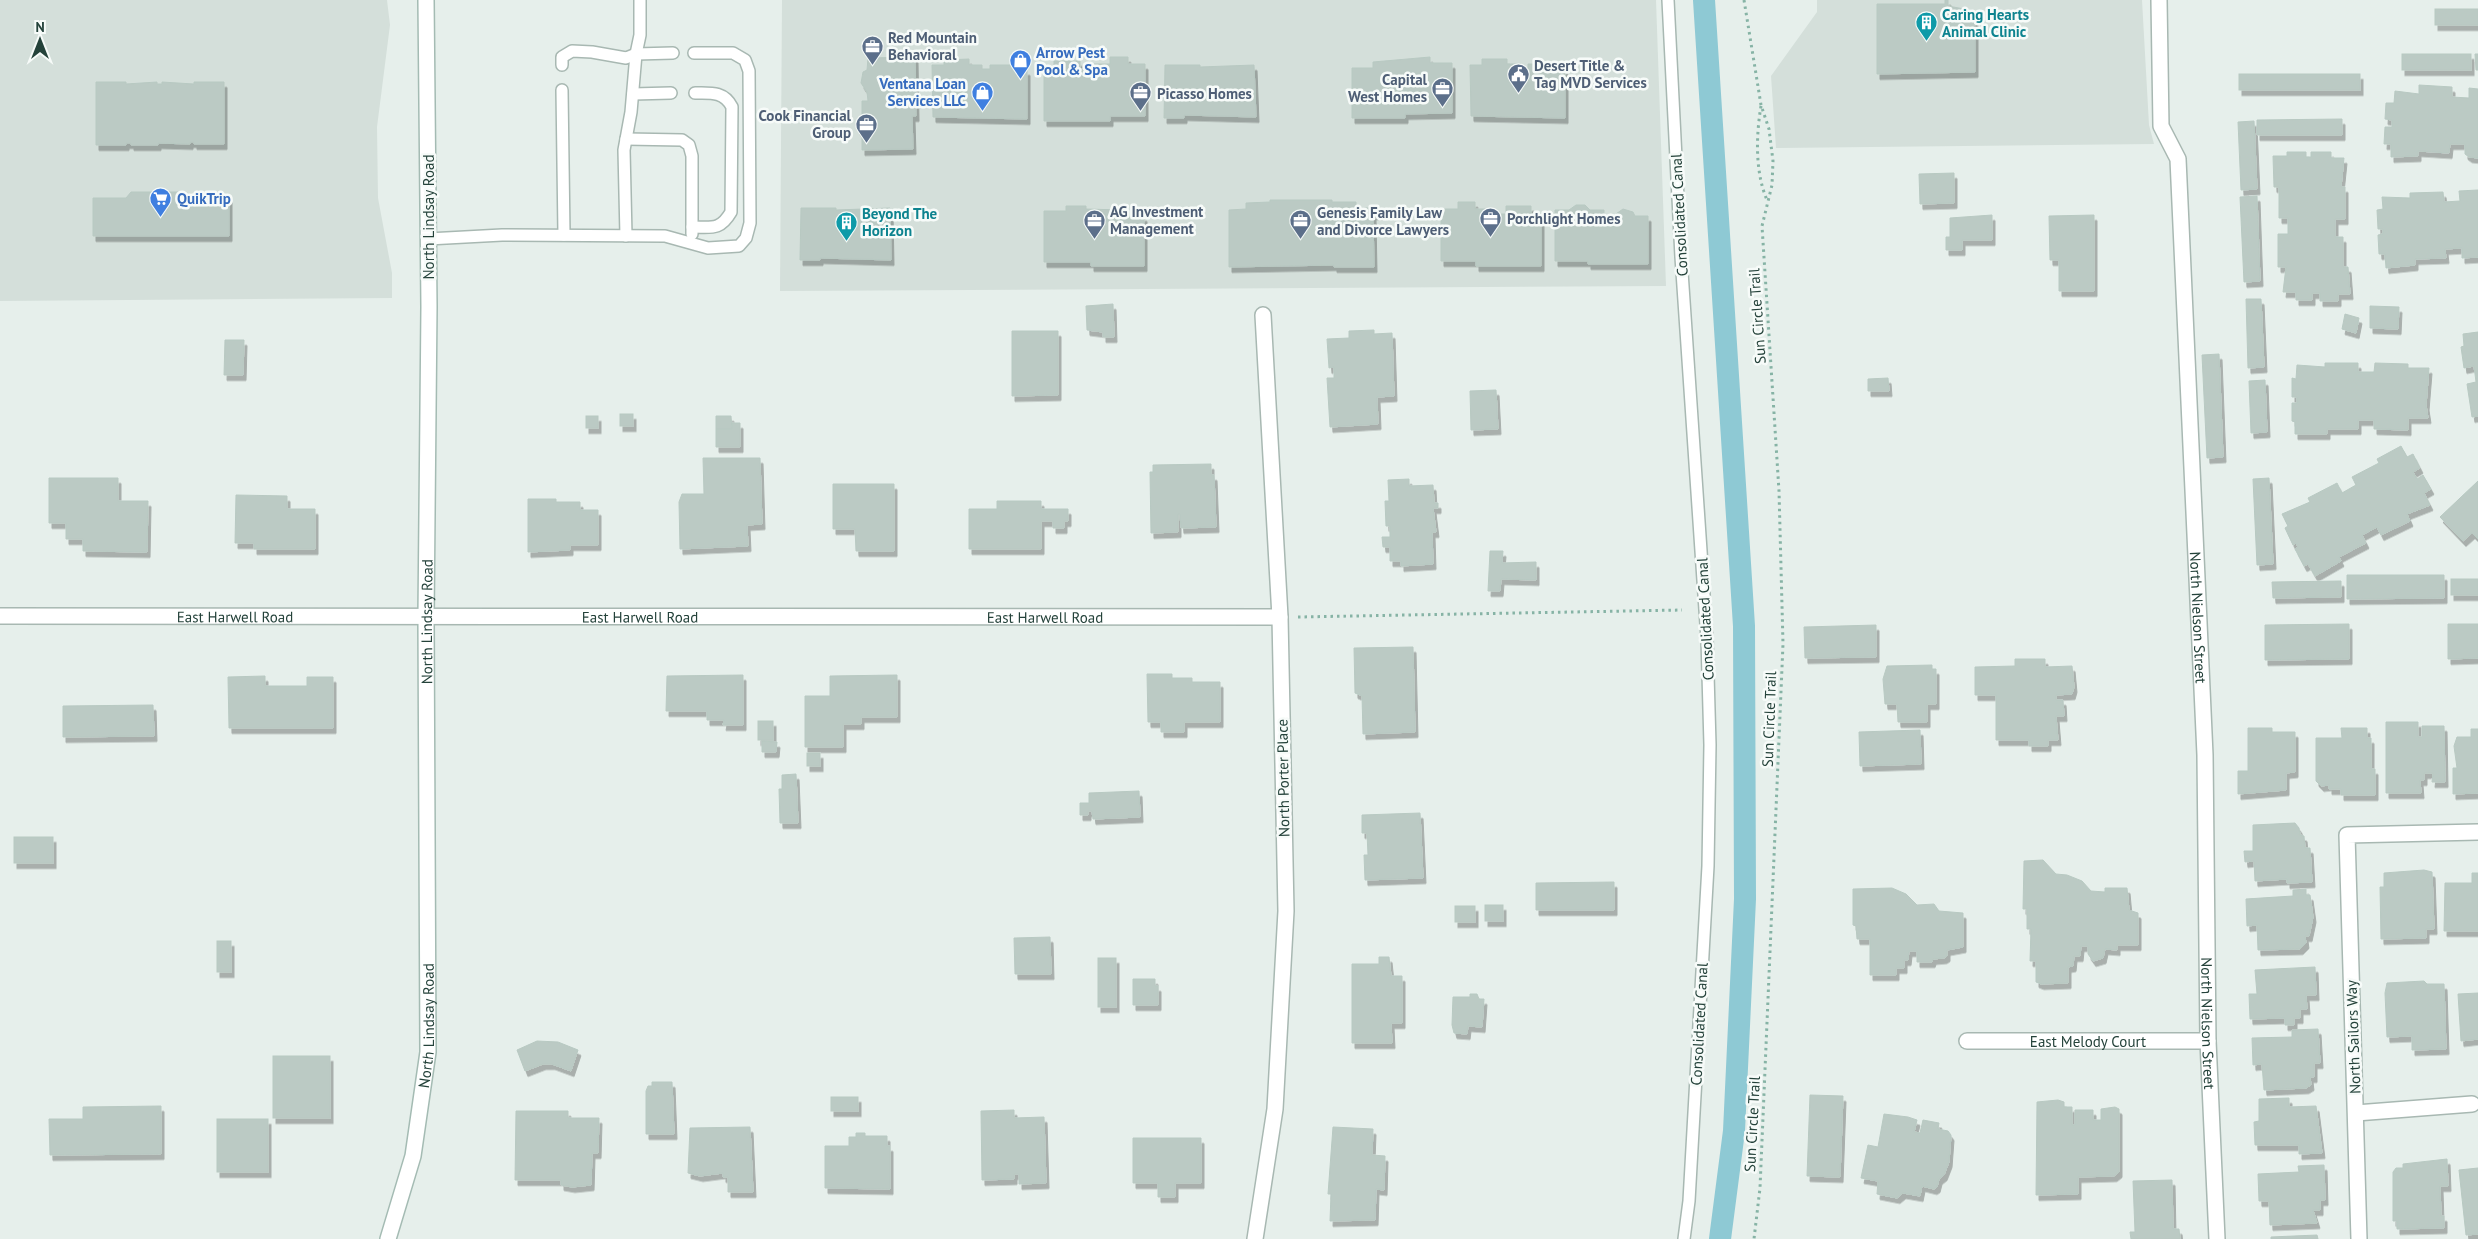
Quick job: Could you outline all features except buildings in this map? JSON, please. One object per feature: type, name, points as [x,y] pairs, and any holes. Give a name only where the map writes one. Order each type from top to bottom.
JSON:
[{"type":"street","name":"North Lindsay Road","points":[[388,1239],[413,1156],[428,1052],[426,617],[428,239],[426,0]]},
{"type":"street","name":"North Nielson Street","points":[[2158,0],[2161,126],[2178,159],[2205,756],[2208,1041],[2217,1239]]},
{"type":"street","name":"North Porter Place","points":[[1255,1239],[1275,1109],[1286,911],[1280,617],[1262,315]]},
{"type":"street","name":"East Harwell Road","points":[[0,616],[1280,617]]},
{"type":"street","name":"North Sailors Way","points":[[2360,1239],[2347,835],[2478,832]]},
{"type":"street","name":"East Melody Court","points":[[1967,1041],[2208,1041]]},
{"type":"street","points":[[2356,1113],[2472,1104]]},
{"type":"lane","points":[[626,236],[624,150],[640,36],[640,0]]},
{"type":"lane","name":"Consolidated Canal","points":[[1668,0],[1681,257],[1707,638],[1710,745],[1708,866],[1689,1201],[1684,1239]]},
{"type":"lane","points":[[562,65],[562,56],[572,52],[592,52],[626,58],[636,54],[673,53]]},
{"type":"lane","points":[[428,239],[502,235],[665,236],[708,248],[739,246],[746,238],[750,223],[749,71],[745,60],[733,52],[694,53]]},
{"type":"lane","points":[[562,90],[564,235]]},
{"type":"lane","points":[[632,94],[671,93]]},
{"type":"lane","points":[[692,227],[718,227],[725,222],[731,212],[732,107],[725,97],[718,93],[695,93]]},
{"type":"lane","points":[[626,139],[682,140],[689,145],[692,156],[692,243]]},
{"type":"path","name":"Sun Circle Trail","points":[[1744,0],[1761,105],[1769,129],[1773,161],[1772,185],[1762,226],[1780,501],[1783,644],[1761,1169],[1754,1239]]},
{"type":"path","name":"Sun Circle Trail","points":[[1761,105],[1758,128],[1759,158],[1761,185],[1767,200]]},
{"type":"path","points":[[1280,617],[1682,610]]},
{"type":"shaded area","points":[[0,0],[387,0],[390,25],[377,127],[378,198],[392,273],[392,298],[0,301]]},
{"type":"shaded area","points":[[782,0],[1656,0],[1666,286],[780,291]]},
{"type":"shaded area","points":[[1817,0],[2142,0],[2149,125],[2154,144],[1776,148],[1771,76],[1817,12]]},
{"type":"waterway","points":[[1704,0],[1744,626],[1745,899],[1734,1131],[1720,1239]]},
{"type":"place","name":"Caring Hearts Animal Clinic","points":[[1926,42]]},
{"type":"place","name":"Red Mountain Behavioral","points":[[872,65]]},
{"type":"place","name":"Arrow Pest Pool & Spa","points":[[1020,80]]},
{"type":"place","name":"Desert Title & Tag MVD Services","points":[[1518,93]]},
{"type":"place","name":"Capital West Homes","points":[[1443,107]]},
{"type":"place","name":"Ventana Loan Services LLC","points":[[982,111]]},
{"type":"place","name":"Picasso Homes","points":[[1141,112]]},
{"type":"place","name":"Cook Financial Group","points":[[867,143]]},
{"type":"place","name":"QuikTrip","points":[[161,217]]},
{"type":"place","name":"Porchlight Homes","points":[[1491,237]]},
{"type":"place","name":"AG Investment Management","points":[[1094,239]]},
{"type":"place","name":"Genesis Family Law and Divorce Lawyers","points":[[1301,240]]},
{"type":"place","name":"Beyond The Horizon","points":[[846,241]]}]
